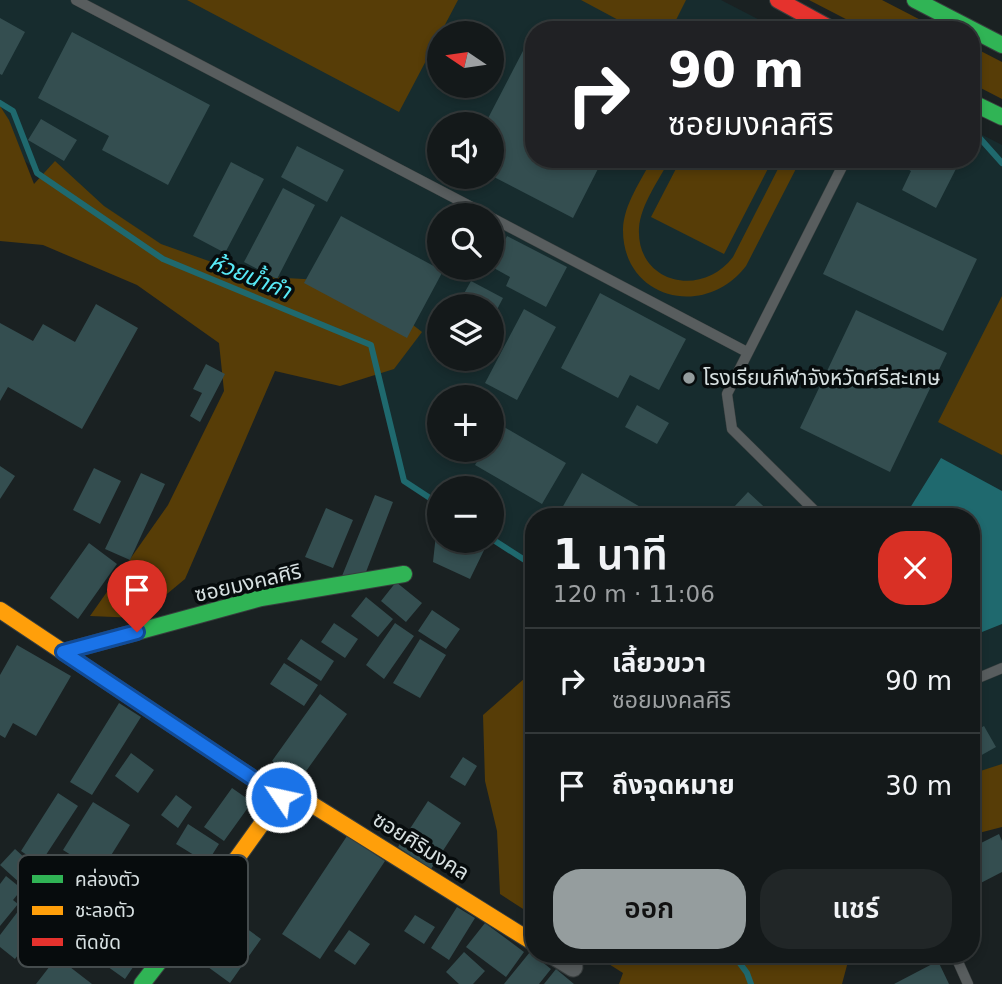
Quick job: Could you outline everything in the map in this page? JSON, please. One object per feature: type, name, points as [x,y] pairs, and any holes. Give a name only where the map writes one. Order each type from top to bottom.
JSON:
[{"type":"street","points":[[778,0],[816,21]]},
{"type":"street","points":[[924,2],[958,21]]},
{"type":"street","points":[[980,33],[1002,45]]},
{"type":"street","points":[[980,106],[1002,117]]},
{"type":"street","name":"ซอยมงคลศิริ","points":[[63,652],[261,598],[404,574]]},
{"type":"street","name":"ซอยศิริมงคล","points":[[0,610],[281,797],[309,802],[525,937]]},
{"type":"street","points":[[239,855],[281,797]]},
{"type":"street","points":[[567,963],[573,967]]},
{"type":"street","points":[[142,984],[156,967]]},
{"type":"lane","points":[[76,0],[464,203]]},
{"type":"lane","points":[[812,508],[732,429],[727,394],[841,168]]},
{"type":"lane","points":[[504,224],[747,352]]},
{"type":"lane","points":[[980,677],[1002,668]]},
{"type":"lane","points":[[959,963],[968,984]]},
{"type":"shaded area","name":"โรงเรียนกีฬาจังหวัดศรีสะเกษ","points":[[0,0],[721,0],[762,21],[525,21],[525,168],[980,168],[980,134],[1002,145],[1002,773],[980,784],[980,508],[525,508],[525,563],[504,549],[504,476],[427,476],[427,497],[405,482],[366,345],[159,257],[40,174],[8,146],[0,134]]},
{"type":"shaded area","points":[[187,0],[458,0],[447,21],[427,21],[427,59],[399,112]]},
{"type":"shaded area","points":[[581,0],[686,0],[676,21],[620,21]]},
{"type":"shaded area","points":[[809,0],[882,0],[923,21],[850,21]]},
{"type":"shaded area","points":[[980,51],[1002,62],[1002,99],[980,88]]},
{"type":"shaded area","points":[[0,106],[9,120],[34,184],[55,161],[104,206],[161,244],[251,276],[358,282],[422,332],[394,369],[340,386],[275,371],[185,579],[138,618],[90,616],[168,505],[224,391],[219,343],[137,285],[43,245],[0,241]]},
{"type":"shaded area","points":[[647,168],[665,168],[640,219],[641,247],[648,262],[659,272],[673,279],[688,281],[704,278],[720,270],[733,257],[778,168],[796,168],[746,266],[729,283],[709,293],[689,296],[669,294],[651,286],[636,272],[626,253],[623,229],[626,211]]},
{"type":"shaded area","points":[[676,168],[768,168],[724,254],[651,217]]},
{"type":"shaded area","points":[[1002,296],[1002,455],[938,422]]},
{"type":"shaded area","points":[[525,678],[525,910],[500,894],[497,831],[485,781],[483,715]]},
{"type":"shaded area","points":[[1002,764],[1002,827],[980,833],[980,771]]},
{"type":"shaded area","points":[[607,963],[848,963],[842,984],[619,984],[623,973]]},
{"type":"water","points":[[941,458],[1002,491],[1002,624],[982,632],[980,630],[980,508],[910,508]]},
{"type":"building","points":[[0,18],[25,32],[2,75],[0,74]]},
{"type":"building","points":[[72,32],[210,105],[168,185],[102,150],[109,136],[38,98]]},
{"type":"building","points":[[524,49],[525,168],[598,168],[573,218],[504,182],[504,112],[491,112],[499,98],[504,98],[504,87]]},
{"type":"building","points":[[41,119],[77,140],[64,161],[28,140]]},
{"type":"building","points":[[297,146],[344,170],[327,202],[281,177]]},
{"type":"building","points":[[231,162],[264,179],[225,253],[193,236]]},
{"type":"building","points":[[905,168],[956,168],[936,208],[902,190],[911,171]]},
{"type":"building","points":[[283,188],[315,205],[277,279],[244,262]]},
{"type":"building","points":[[857,202],[977,259],[943,331],[823,274]]},
{"type":"building","points":[[341,216],[427,262],[427,280],[438,280],[431,294],[427,294],[427,301],[407,338],[304,283]]},
{"type":"building","points":[[507,236],[567,267],[546,307],[506,286],[510,277],[504,274],[504,242]]},
{"type":"building","points":[[471,281],[495,294],[464,294]]},
{"type":"building","points":[[600,293],[686,339],[659,390],[630,375],[618,398],[561,368]]},
{"type":"building","points":[[96,304],[138,328],[82,429],[8,387],[0,401],[0,323],[33,341],[43,324],[75,342]]},
{"type":"building","points":[[524,309],[556,327],[517,400],[504,393],[504,385],[485,383],[491,371],[504,371],[504,347]]},
{"type":"building","points":[[856,310],[947,353],[890,472],[800,428]]},
{"type":"building","points":[[206,364],[225,374],[200,422],[190,416],[202,393],[193,389]]},
{"type":"building","points":[[637,405],[669,423],[657,444],[625,427]]},
{"type":"building","points":[[504,427],[566,463],[542,504],[504,482],[504,476],[494,476],[475,465],[477,462],[504,462]]},
{"type":"building","points":[[0,466],[15,476],[0,499]]},
{"type":"building","points":[[94,468],[121,481],[100,524],[73,510]]},
{"type":"building","points":[[141,473],[165,484],[130,560],[105,549]]},
{"type":"building","points":[[582,473],[642,508],[562,508]]},
{"type":"building","points":[[748,492],[765,508],[735,508]]},
{"type":"building","points":[[375,495],[393,502],[366,572],[342,576]]},
{"type":"building","points":[[326,508],[353,520],[333,568],[305,557]]},
{"type":"building","points":[[89,543],[117,564],[78,619],[50,598]]},
{"type":"building","points":[[434,553],[483,553],[470,579],[433,562]]},
{"type":"building","points":[[396,582],[422,603],[406,622],[381,601]]},
{"type":"building","points":[[366,597],[393,619],[378,637],[351,616]]},
{"type":"building","points":[[432,610],[460,629],[446,649],[418,631]]},
{"type":"building","points":[[334,623],[358,639],[345,658],[321,642]]},
{"type":"building","points":[[395,623],[414,636],[384,679],[366,665]]},
{"type":"building","points":[[301,639],[334,661],[321,681],[287,659]]},
{"type":"building","points":[[420,639],[446,655],[420,698],[393,683]]},
{"type":"building","points":[[17,645],[71,676],[36,736],[13,723],[5,738],[0,735],[0,675]]},
{"type":"building","points":[[284,663],[318,685],[304,706],[270,684]]},
{"type":"building","points":[[320,694],[347,714],[299,781],[272,761]]},
{"type":"building","points":[[119,703],[141,717],[92,795],[70,782]]},
{"type":"building","points":[[984,726],[996,747],[980,756],[980,728]]},
{"type":"building","points":[[131,753],[154,770],[138,793],[115,776]]},
{"type":"building","points":[[463,757],[477,766],[465,786],[450,777]]},
{"type":"building","points":[[232,788],[252,802],[224,841],[204,827]]},
{"type":"building","points":[[58,793],[78,806],[46,855],[27,855],[21,851]]},
{"type":"building","points":[[176,795],[192,807],[178,828],[161,815]]},
{"type":"building","points":[[428,801],[461,823],[431,869],[398,847]]},
{"type":"building","points":[[93,802],[130,825],[111,855],[71,855],[63,850]]},
{"type":"building","points":[[188,824],[219,844],[212,855],[194,855],[176,844]]},
{"type":"building","points":[[999,834],[1002,841],[1002,872],[980,883],[980,844]]},
{"type":"building","points":[[347,836],[385,861],[320,959],[282,934]]},
{"type":"building","points":[[15,849],[22,855],[18,855],[18,881],[0,865]]},
{"type":"building","points":[[6,876],[18,886],[18,894],[13,900],[18,904],[0,926],[0,884]]},
{"type":"building","points":[[457,907],[475,918],[449,960],[431,948]]},
{"type":"building","points":[[18,911],[18,955],[15,959],[0,947],[0,935]]},
{"type":"building","points":[[415,915],[435,927],[424,944],[404,931]]},
{"type":"building","points":[[485,923],[524,952],[506,977],[466,947]]},
{"type":"building","points":[[248,930],[261,939],[248,957]]},
{"type":"building","points":[[349,930],[370,944],[355,965],[334,951]]},
{"type":"building","points":[[464,952],[485,971],[473,984],[459,984],[446,972]]},
{"type":"building","points":[[525,958],[525,963],[544,963],[551,969],[539,984],[504,984]]},
{"type":"building","points":[[939,963],[949,984],[894,984]]},
{"type":"building","points":[[49,967],[70,967],[92,984],[36,984]]},
{"type":"building","points":[[108,967],[133,967],[125,979]]},
{"type":"building","points":[[208,967],[241,967],[230,983]]},
{"type":"building","points":[[556,969],[574,984],[544,984]]},
{"type":"waterway","name":"ห้วยน้ำคำ","points":[[0,103],[13,111],[37,173],[163,259],[371,345],[404,481],[427,496]]},
{"type":"waterway","points":[[980,138],[1002,163]]},
{"type":"waterway","name":"ห้วยน้ำคำ","points":[[504,547],[525,560]]},
{"type":"waterway","name":"ห้วยน้ำคำ","points":[[740,963],[751,984]]},
{"type":"traffic: fast","points":[[915,0],[956,21]]},
{"type":"traffic: fast","points":[[980,34],[1002,45]]},
{"type":"traffic: fast","points":[[980,106],[1002,117]]},
{"type":"traffic: fast","points":[[63,652],[261,598],[404,574]]},
{"type":"traffic: fast","points":[[142,984],[155,967]]},
{"type":"traffic: slow","points":[[0,610],[281,797],[239,855]]},
{"type":"traffic: slow","points":[[281,797],[308,802],[525,937]]},
{"type":"traffic: jam","points":[[778,0],[816,21]]},
{"type":"place","name":"โรงเรียนกีฬาจังหวัดศรีสะเกษ","points":[[689,378]]},
{"type":"route","points":[[137,632],[63,652],[281,797]]}]
